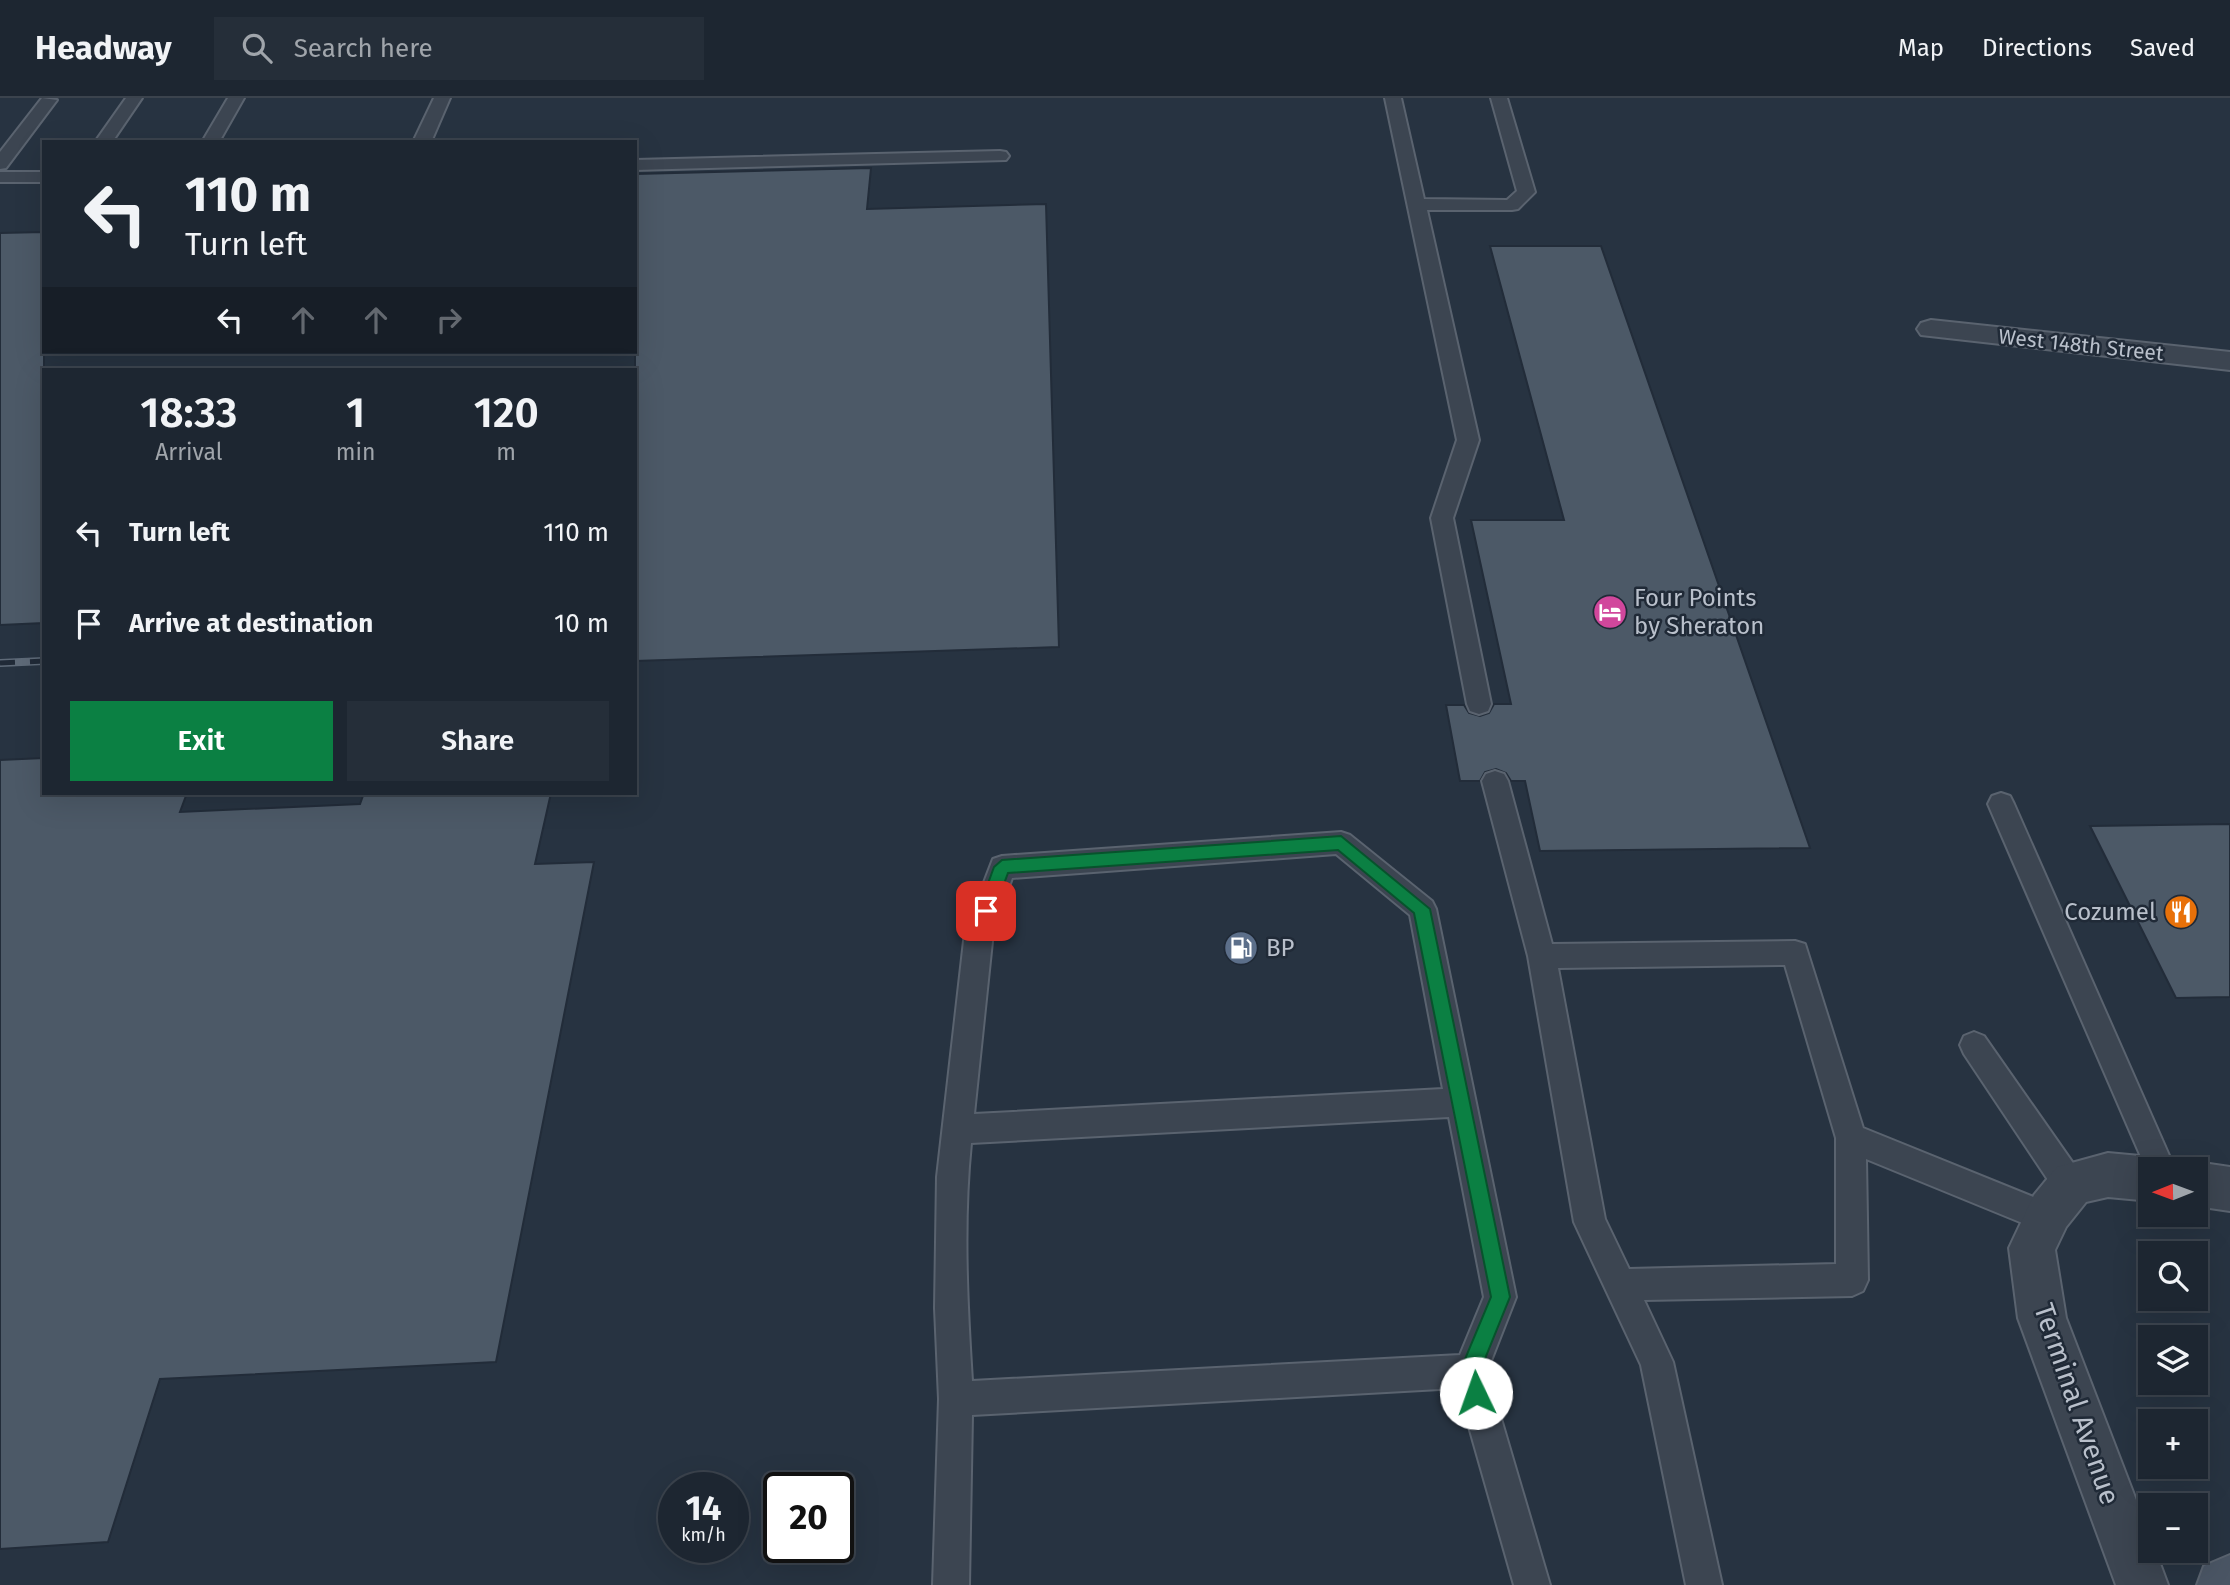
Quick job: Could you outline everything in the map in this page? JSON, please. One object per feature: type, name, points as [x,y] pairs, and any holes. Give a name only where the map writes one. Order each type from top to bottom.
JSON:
[{"type":"main road","points":[[2223,1585],[2230,1581]]},
{"type":"street","name":"West 148th Street","points":[[1931,329],[2230,361]]},
{"type":"street","points":[[2059,1202],[2108,1175],[2138,1178]]},
{"type":"street","points":[[2208,1186],[2230,1189]]},
{"type":"street","name":"Terminal Avenue","points":[[2059,1202],[2032,1248],[2042,1318],[2142,1585]]},
{"type":"lane","points":[[104,140],[134,98]]},
{"type":"lane","points":[[211,140],[236,98]]},
{"type":"lane","points":[[423,140],[442,98]]},
{"type":"lane","points":[[1393,98],[1468,440],[1442,517],[1479,704]]},
{"type":"lane","points":[[1415,204],[1512,205],[1526,192],[1499,98]]},
{"type":"lane","points":[[0,164],[49,100]]},
{"type":"lane","points":[[637,165],[1000,156]]},
{"type":"lane","points":[[0,177],[42,177]]},
{"type":"lane","points":[[1494,781],[1542,956],[1590,1222],[1657,1362],[1704,1585]]},
{"type":"lane","points":[[2001,804],[2155,1157]]},
{"type":"lane","points":[[951,1585],[956,1399],[951,1308],[952,1177],[979,932],[1002,867],[1341,843],[1422,909],[1500,1297],[1470,1371],[1532,1585]]},
{"type":"lane","points":[[1542,956],[1794,953],[1851,1138],[1852,1280],[1621,1285]]},
{"type":"lane","points":[[1974,1045],[2059,1202]]},
{"type":"lane","points":[[957,1129],[1461,1102]]},
{"type":"lane","points":[[1851,1138],[2059,1202]]},
{"type":"lane","points":[[956,1399],[1470,1371]]},
{"type":"building","points":[[871,168],[867,209],[1046,204],[1059,647],[637,661],[637,174]]},
{"type":"building","points":[[42,232],[42,623],[0,625],[0,233]]},
{"type":"building","name":"Four Points by Sheraton","points":[[1490,246],[1601,246],[1810,848],[1540,851],[1525,781],[1511,781],[1506,773],[1496,769],[1485,772],[1480,781],[1460,781],[1446,705],[1464,705],[1469,713],[1480,716],[1489,713],[1494,704],[1511,704],[1471,520],[1564,520]]},
{"type":"building","points":[[42,758],[42,795],[186,795],[180,812],[360,804],[363,795],[551,795],[535,864],[594,862],[496,1362],[160,1379],[108,1542],[0,1549],[0,760]]},
{"type":"building","name":"Cozumel","points":[[2230,824],[2230,997],[2176,998],[2090,826]]},
{"type":"railway","points":[[0,663],[42,661]]},
{"type":"place","name":"Four Points by Sheraton","points":[[1610,612]]},
{"type":"place","name":"Cozumel","points":[[2181,912]]},
{"type":"place","name":"BP","points":[[1241,948]]},
{"type":"route","points":[[986,911],[1002,867],[1341,843],[1422,909],[1500,1297],[1470,1371],[1476,1393]]}]
